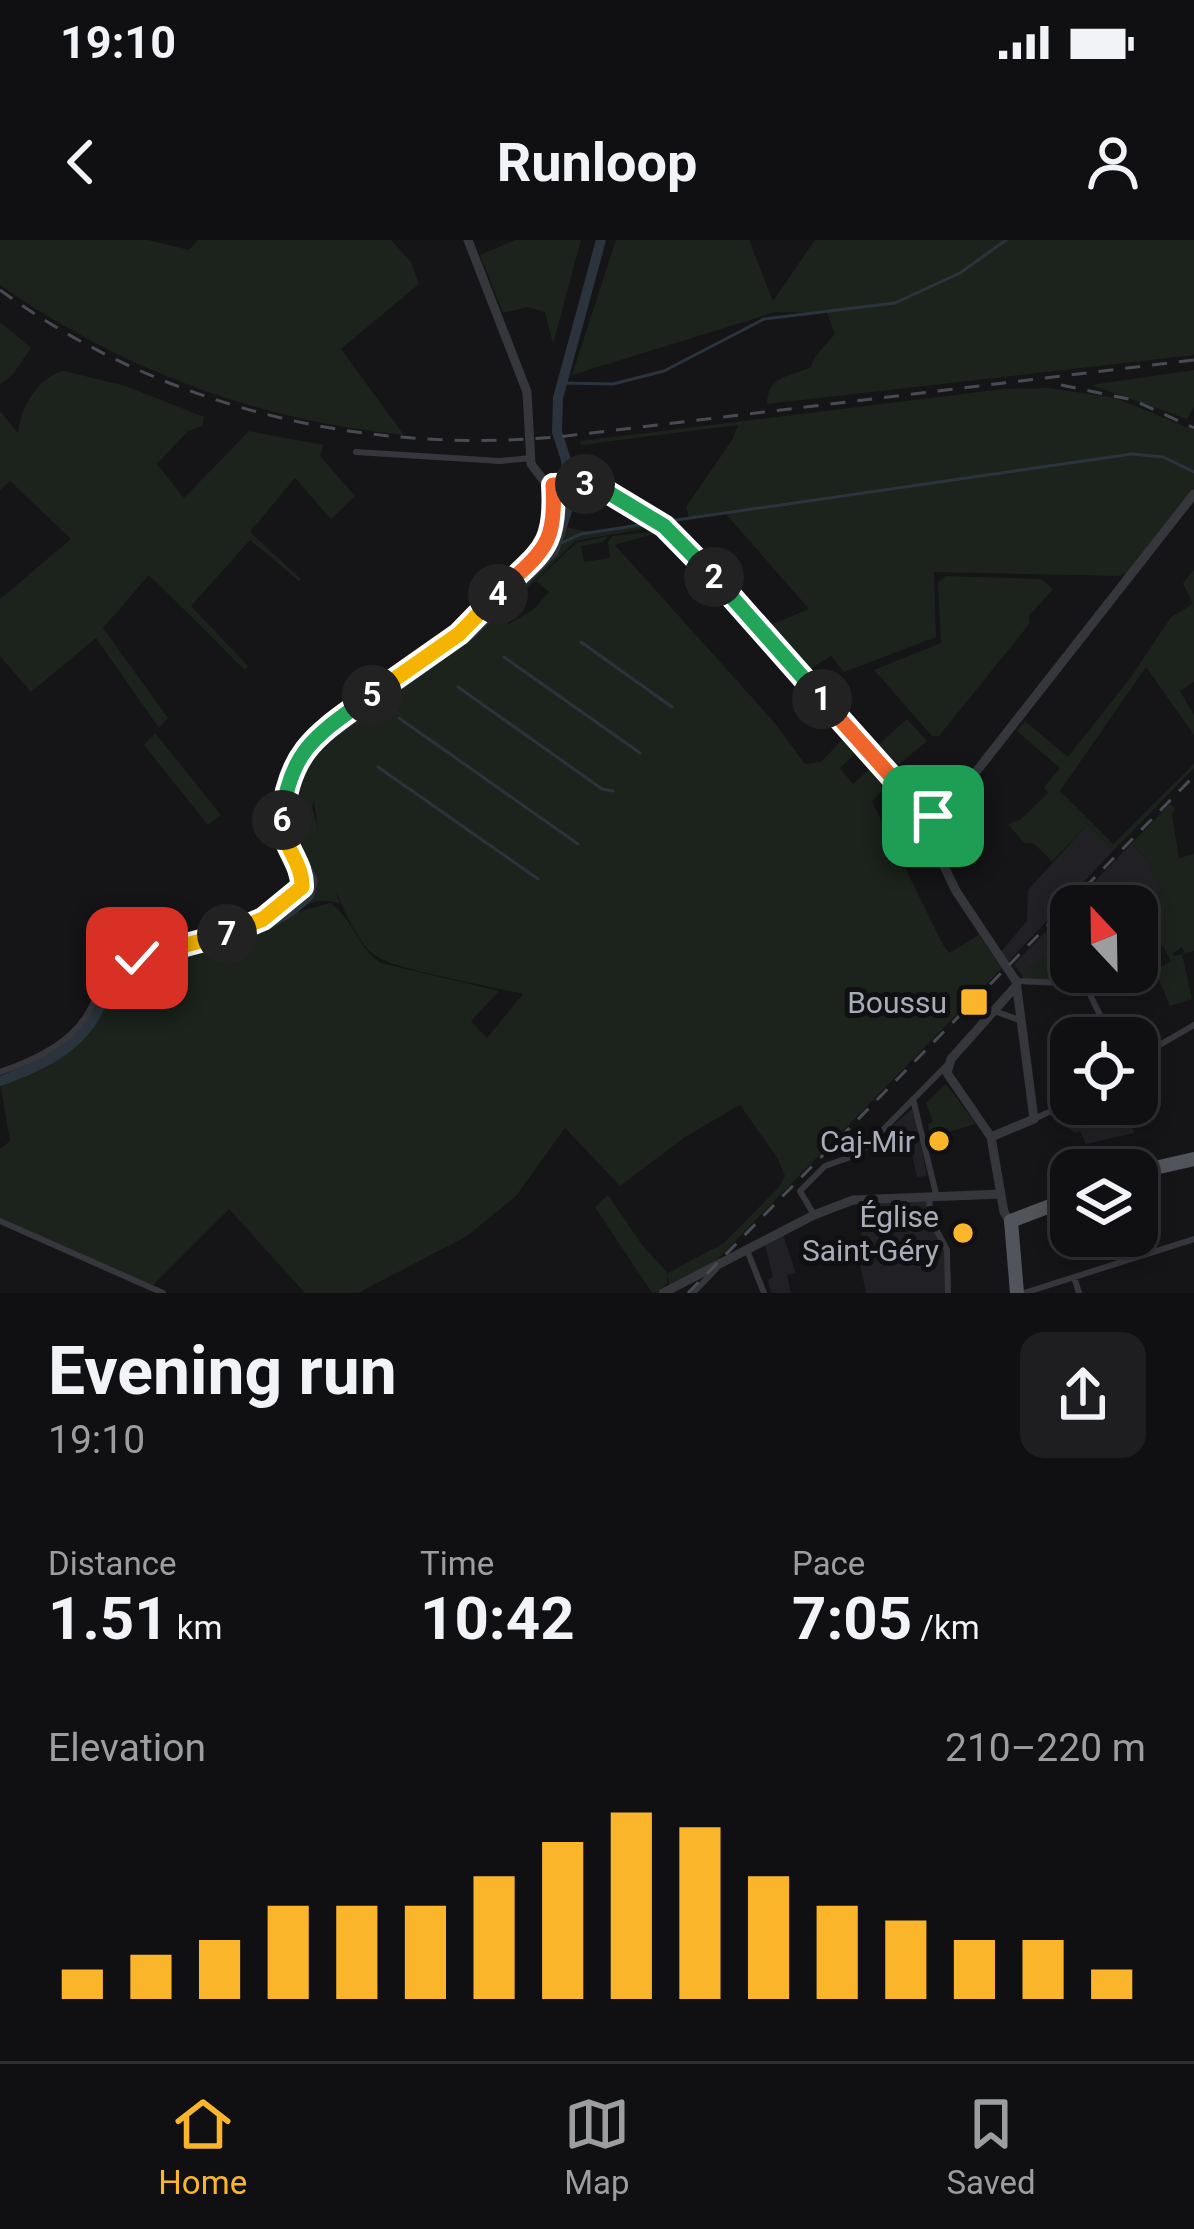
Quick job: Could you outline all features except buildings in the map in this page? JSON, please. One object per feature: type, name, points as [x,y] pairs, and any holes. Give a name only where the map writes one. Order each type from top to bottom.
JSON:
[{"type":"main road","points":[[1158,1167],[1194,1159]]},
{"type":"main road","points":[[1020,1293],[1013,1223],[1050,1207]]},
{"type":"street","points":[[468,240],[527,392],[536,475],[556,485],[596,485],[664,526],[930,821],[938,855],[956,891],[1016,981],[1034,1119]]},
{"type":"street","points":[[356,452],[395,457],[531,458]]},
{"type":"street","points":[[0,1072],[71,1035],[106,979],[126,963],[247,928],[298,894],[302,873],[285,844],[282,820],[288,785],[301,753],[320,731],[466,629],[541,552],[554,525],[556,485]]},
{"type":"street","points":[[930,821],[952,802],[1193,497]]},
{"type":"street","points":[[814,1215],[800,1190],[825,1166],[859,1154],[945,1074],[965,1044],[1015,991],[1016,981]]},
{"type":"street","points":[[1016,981],[1085,984],[1101,1017]]},
{"type":"street","points":[[997,1012],[1023,1022]]},
{"type":"street","points":[[1158,1046],[1194,1025]]},
{"type":"street","points":[[945,1074],[991,1137],[1001,1194],[1013,1223]]},
{"type":"street","points":[[913,1099],[933,1198],[932,1220],[947,1250],[948,1293],[938,1293]]},
{"type":"street","points":[[991,1137],[1050,1112]]},
{"type":"street","points":[[663,1293],[814,1215],[862,1198],[1001,1194]]},
{"type":"street","points":[[982,1196],[1013,1223]]},
{"type":"street","points":[[0,1221],[163,1293]]},
{"type":"street","points":[[1020,1293],[1194,1239]]},
{"type":"street","points":[[747,1250],[764,1293]]},
{"type":"street","points":[[693,1293],[722,1262]]},
{"type":"street","points":[[1074,1277],[1079,1293]]},
{"type":"shaded area","points":[[0,240],[148,240],[189,250],[198,240],[391,240],[411,262],[419,284],[341,349],[404,435],[296,417],[142,366],[0,285]]},
{"type":"shaded area","points":[[515,240],[581,240],[553,344],[545,312],[527,307],[503,313],[480,255]]},
{"type":"shaded area","points":[[616,240],[749,240],[773,301],[815,240],[1194,240],[1194,355],[767,404],[771,387],[811,367],[835,334],[827,313],[776,312],[572,375]]},
{"type":"shaded area","points":[[0,322],[31,348],[0,384]]},
{"type":"shaded area","points":[[1194,370],[1194,407],[1187,419],[1091,385]]},
{"type":"shaded area","points":[[64,371],[126,386],[204,417],[202,426],[188,431],[157,464],[184,498],[249,431],[323,445],[320,456],[355,496],[331,519],[295,478],[250,532],[301,579],[250,540],[191,606],[248,666],[245,670],[149,575],[103,628],[168,718],[159,728],[96,638],[31,692],[0,656],[0,599],[71,539],[10,481],[0,490],[0,411],[18,433],[32,395],[46,379]]},
{"type":"shaded area","points":[[1049,388],[1116,398],[1194,430],[1194,488],[1129,572],[1118,576],[934,572],[936,637],[844,672],[831,656],[805,672],[765,627],[809,609],[725,513],[689,518],[686,507],[738,425],[581,445],[580,441],[1003,389]]},
{"type":"shaded area","points":[[654,523],[575,541],[500,616],[509,624],[534,609],[549,592],[536,581],[576,543],[608,536],[603,542],[581,546],[584,562],[610,558],[612,536],[663,531],[615,545],[774,722],[805,764],[821,762],[851,730],[864,744],[840,768],[853,784],[879,761],[894,779],[872,801],[942,943],[949,953],[979,935],[1002,968],[705,1272],[670,1289],[667,1273],[667,1283],[657,1293],[652,1293],[595,1207],[608,1195],[668,1273],[724,1243],[785,1176],[740,1105],[685,1137],[620,1186],[565,1128],[516,1196],[467,1236],[358,1293],[305,1293],[229,1209],[152,1286],[0,1218],[0,1149],[10,1141],[0,1083],[33,1070],[82,1038],[117,982],[127,975],[239,941],[291,914],[330,903],[381,963],[499,991],[471,1021],[487,1038],[523,994],[425,973],[376,956],[353,928],[335,885],[340,904],[327,901],[315,902],[293,913],[287,905],[305,886],[284,829],[289,787],[305,751],[321,733],[461,635],[544,551],[556,525],[589,532]]},
{"type":"shaded area","points":[[1194,570],[1194,682],[1180,691],[1194,715],[1194,735],[1146,667],[1060,791],[1113,844],[1194,764],[1194,768],[1113,851],[1087,825],[1052,861],[1033,843],[1024,843],[1008,824],[1020,820],[1048,793],[1044,787],[1060,768],[1017,731],[1025,721],[1068,757],[1171,617],[1193,604],[1183,583]]},
{"type":"shaded area","points":[[946,576],[1041,579],[1053,589],[939,736],[932,736],[874,670],[941,643],[938,582]]},
{"type":"shaded area","points":[[907,719],[927,741],[896,767],[877,746]]},
{"type":"shaded area","points":[[155,733],[221,815],[208,825],[144,745]]},
{"type":"shaded area","points":[[1170,804],[1175,809],[1179,858],[1194,854],[1194,951],[1185,953],[1182,947],[1173,953],[1182,954],[1192,999],[1170,1006],[1158,978],[1158,969],[1171,961],[1158,938],[1158,894],[1163,891],[1149,872],[1153,867],[1132,843]]},
{"type":"shaded area","points":[[1087,825],[1113,851],[1081,885],[1050,885],[1050,918],[1008,962],[1001,952],[1027,921],[1028,890]]},
{"type":"shaded area","points":[[1132,843],[1154,868],[1150,872],[1163,891],[1158,894],[1158,885],[1091,885]]},
{"type":"shaded area","points":[[1050,927],[1050,956],[1020,973],[1014,964]]},
{"type":"shaded area","points":[[1050,956],[1050,980],[1024,979],[1020,973]]},
{"type":"shaded area","points":[[946,1084],[976,1124],[930,1137],[928,1124],[933,1122],[926,1103]]},
{"type":"shaded area","points":[[913,1108],[927,1176],[917,1177],[911,1149],[898,1151],[889,1129]]},
{"type":"shaded area","points":[[1131,1125],[1134,1133],[1086,1144],[1080,1131],[1068,1128]]},
{"type":"shaded area","points":[[929,1198],[931,1220],[947,1250],[948,1293],[866,1293],[857,1250],[861,1249],[862,1199]]},
{"type":"shaded area","points":[[782,1232],[796,1273],[787,1275],[791,1293],[771,1293],[768,1280],[773,1277],[764,1241]]},
{"type":"waterway","points":[[0,1081],[39,1065],[74,1042],[123,975],[170,954],[265,926],[309,896],[313,881],[293,847],[287,821],[292,793],[318,744],[471,634],[554,551],[570,502],[566,460],[557,432],[558,398],[601,240]]},
{"type":"waterway","points":[[561,383],[613,384],[664,371],[764,319],[895,303],[960,273],[1006,240]]},
{"type":"waterway","points":[[663,522],[1132,454],[1163,457],[1194,472]]},
{"type":"waterway","points":[[557,545],[581,534],[653,523]]},
{"type":"waterway","points":[[581,642],[672,707]]},
{"type":"waterway","points":[[504,657],[640,753]]},
{"type":"waterway","points":[[458,687],[602,789],[613,791]]},
{"type":"waterway","points":[[399,718],[578,844]]},
{"type":"waterway","points":[[378,767],[538,879]]},
{"type":"railway","points":[[0,290],[129,366],[198,394],[342,430],[417,438],[566,436],[1194,360]]},
{"type":"railway","points":[[1061,385],[1133,400],[1194,428]]},
{"type":"railway","points":[[688,1293],[1194,776]]},
{"type":"place","name":"Boussu","points":[[974,1002]]},
{"type":"place","name":"Caj-Mir","points":[[939,1141]]},
{"type":"place","name":"Église Saint-Géry","points":[[963,1233]]},
{"type":"route","points":[[137,958],[247,928],[298,894],[302,873],[285,844],[282,820],[288,785],[301,753],[320,731],[466,629],[541,552],[554,525],[553,485],[596,485],[681,541],[914,802],[933,816]]}]
